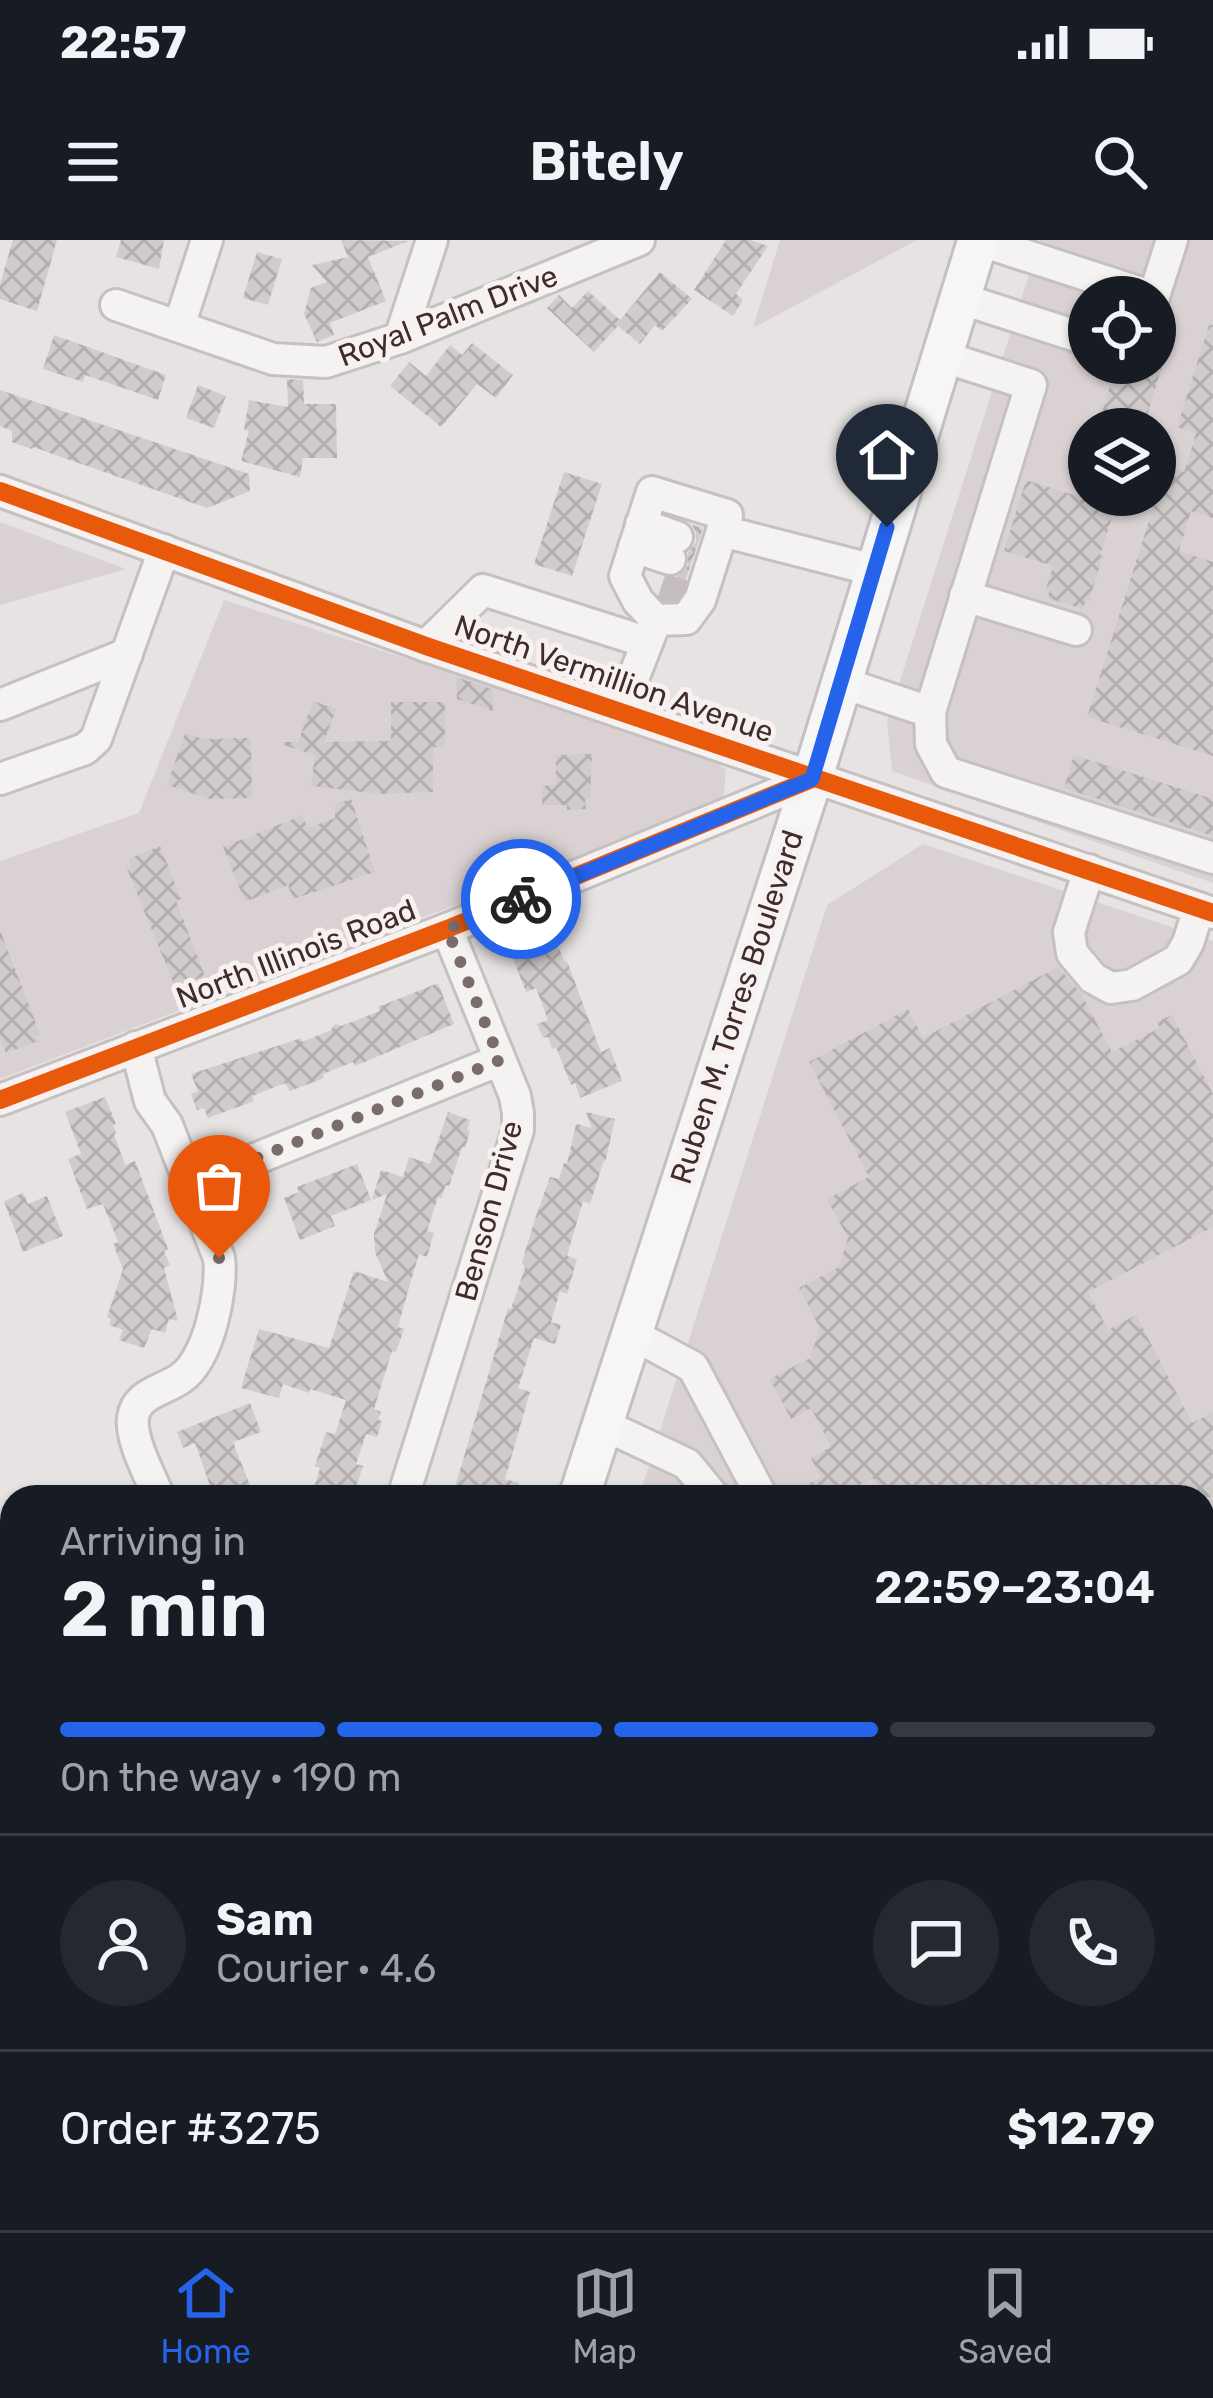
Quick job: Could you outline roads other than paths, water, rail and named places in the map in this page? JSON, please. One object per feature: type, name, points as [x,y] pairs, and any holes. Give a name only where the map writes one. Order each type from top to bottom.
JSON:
[{"type":"main road","name":"Ruben M. Torres Boulevard","points":[[583,1485],[812,779],[978,240]]},
{"type":"street","points":[[179,326],[207,240]]},
{"type":"street","points":[[400,338],[432,240]]},
{"type":"street","name":"Royal Palm Drive","points":[[116,304],[273,359],[326,362],[400,338],[639,240]]},
{"type":"street","points":[[978,240],[1089,276]]},
{"type":"street","points":[[1161,276],[1172,240]]},
{"type":"street","points":[[959,298],[1068,333]]},
{"type":"street","points":[[941,356],[1030,385],[930,712],[931,744],[946,772],[1213,858]]},
{"type":"street","name":"North Vermillion Avenue","points":[[0,491],[426,646],[1206,910]]},
{"type":"street","points":[[426,646],[483,590],[651,631],[686,619],[695,565],[727,514],[652,492],[633,549],[638,601],[651,631],[620,712]]},
{"type":"street","points":[[633,549],[695,565],[874,570]]},
{"type":"street","points":[[633,549],[695,565]]},
{"type":"street","points":[[0,779],[85,749],[96,740],[164,550]]},
{"type":"street","points":[[965,596],[1076,630]]},
{"type":"street","points":[[0,705],[127,654]]},
{"type":"street","points":[[840,682],[930,712]]},
{"type":"street","name":"North Illinois Road","points":[[0,1100],[447,929],[812,779]]},
{"type":"street","points":[[1089,870],[1069,932],[1072,953],[1093,978],[1111,988],[1132,985],[1178,959],[1206,910]]},
{"type":"street","name":"Benson Drive","points":[[408,1485],[518,1130],[515,1096],[447,929]]},
{"type":"street","points":[[136,1047],[150,1101],[167,1125],[219,1258],[221,1276],[216,1308],[194,1364],[184,1377],[141,1400],[134,1412],[132,1426],[153,1485]]},
{"type":"street","points":[[190,1185],[500,1060]]},
{"type":"street","points":[[630,1334],[693,1367],[756,1485]]},
{"type":"street","points":[[602,1424],[687,1464],[704,1485]]},
{"type":"tunnel","points":[[661,588],[689,597]]}]
